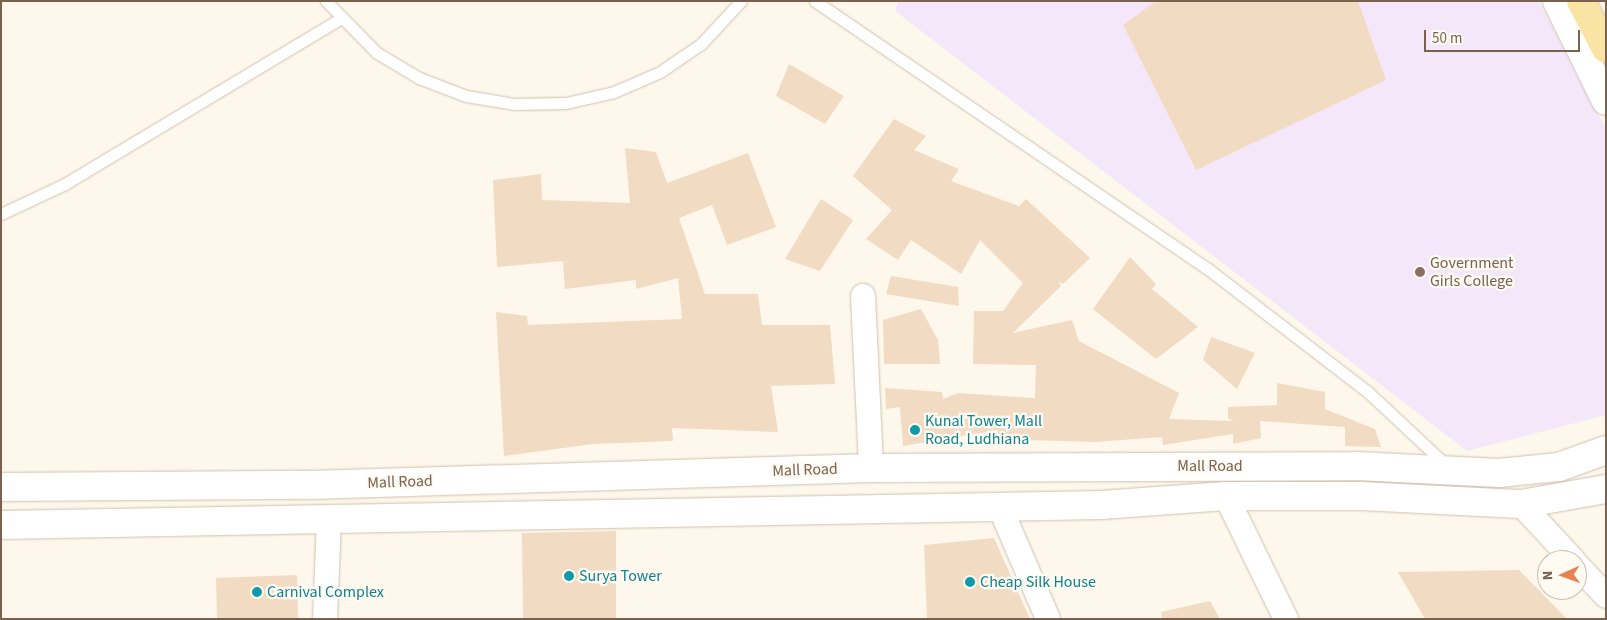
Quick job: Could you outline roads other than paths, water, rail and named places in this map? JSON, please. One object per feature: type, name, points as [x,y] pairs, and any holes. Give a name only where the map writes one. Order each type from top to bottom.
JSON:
[{"type":"main road","points":[[1556,1],[1606,101]]},
{"type":"main road","points":[[1581,1],[1606,49]]},
{"type":"main road","name":"Mall Road","points":[[1,487],[312,485],[872,468],[1357,466],[1499,473],[1558,467],[1606,450]]},
{"type":"main road","name":"Mall Road","points":[[1,525],[329,520],[999,505],[1101,505],[1226,496],[1362,496],[1521,504],[1606,489]]},
{"type":"street","points":[[863,296],[872,468]]},
{"type":"street","points":[[1226,496],[1286,619]]},
{"type":"street","points":[[1521,504],[1564,550]]},
{"type":"street","points":[[999,505],[1048,619]]},
{"type":"street","points":[[326,619],[329,520]]},
{"type":"street","points":[[1587,576],[1606,596]]},
{"type":"lane","points":[[326,1],[340,19],[377,52],[420,78],[466,96],[515,104],[566,103],[614,92],[660,72],[701,44],[741,1]]},
{"type":"lane","points":[[815,1],[1208,270],[1369,393],[1452,471]]},
{"type":"lane","points":[[1,214],[65,184],[340,19]]},
{"type":"place","name":"Government Girls College","points":[[1420,272]]},
{"type":"place","name":"Kunal Tower, Mall Road, Ludhiana","points":[[915,430]]},
{"type":"place","name":"Surya Tower","points":[[569,576]]},
{"type":"place","name":"Cheap Silk House","points":[[970,582]]},
{"type":"place","name":"Carnival Complex","points":[[257,592]]}]
